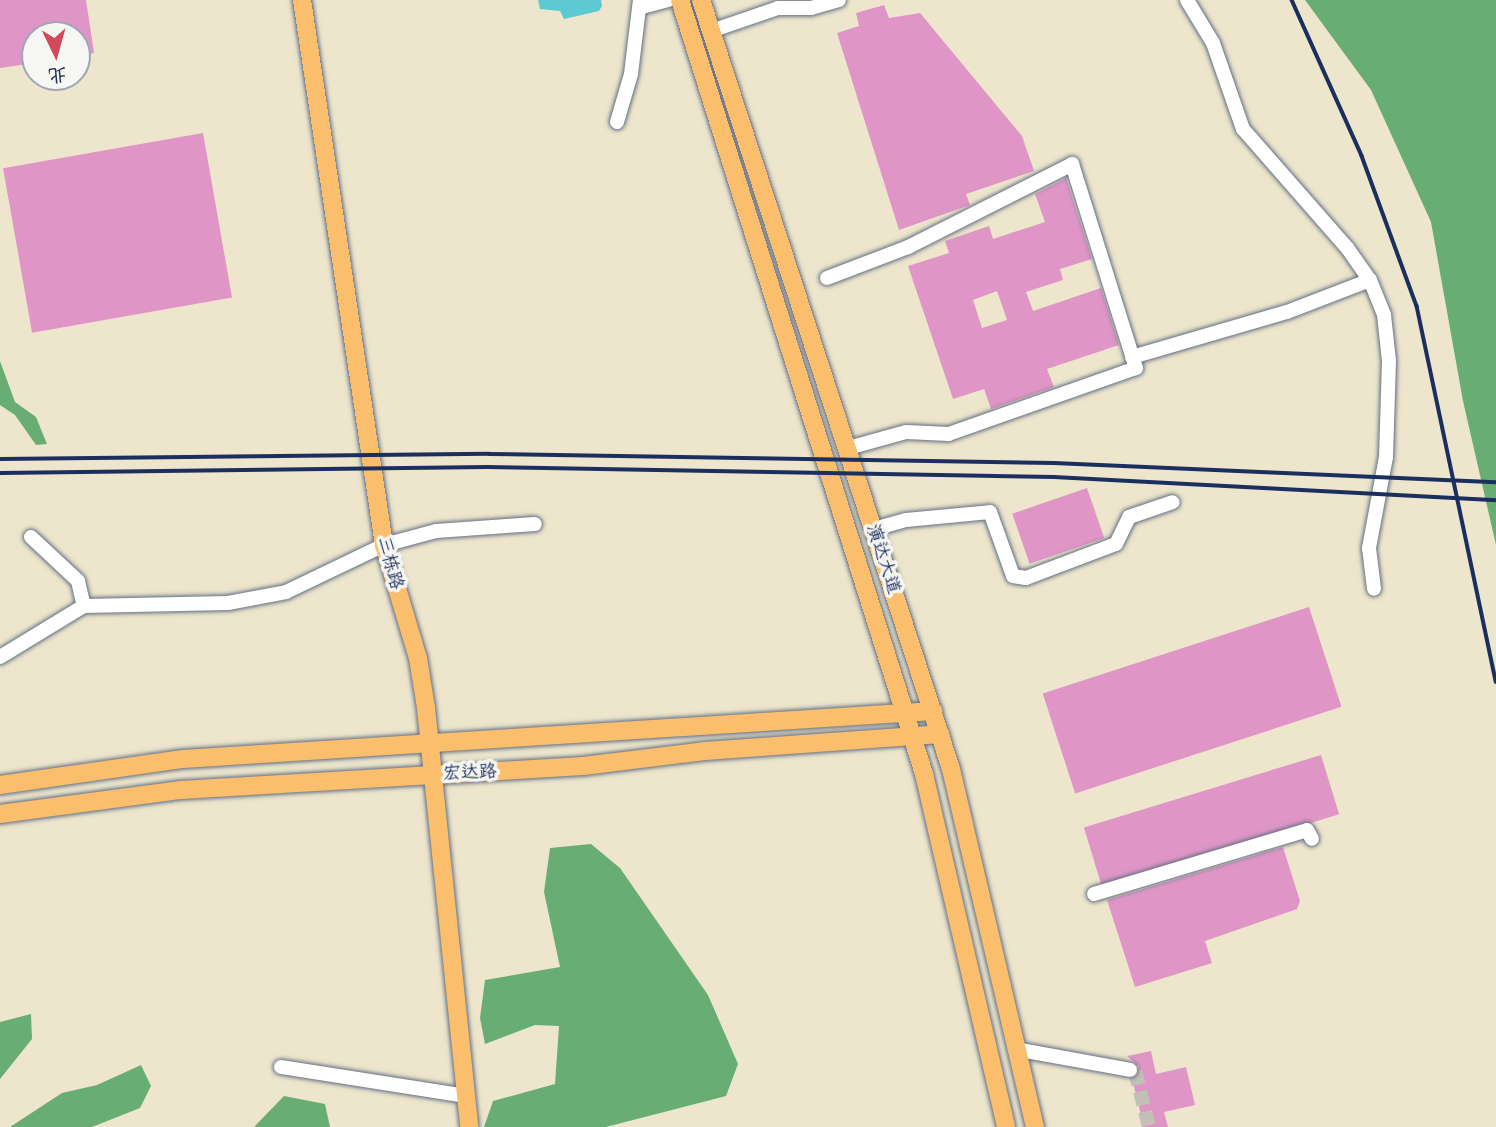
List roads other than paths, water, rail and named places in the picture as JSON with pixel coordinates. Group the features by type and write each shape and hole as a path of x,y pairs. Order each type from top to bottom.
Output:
{"main road":[{"name":"三栋路","path":"302,0 384,545 418,658 434,773 469,1127"},
{"name":"演达大道","path":"680,0 913,737 1006,1127"},
{"name":"演达大道","path":"701,0 940,734 1035,1127"},
{"name":"宏达路","path":"0,785 183,759 933,711"},
{"name":"宏达路","path":"0,814 181,790 657,760 705,751 940,734"}],"street":[{"path":"617,122 631,74 641,3 669,0"},
{"path":"711,31 778,8 811,8 839,0"},
{"path":"1187,0 1213,43 1242,129 1266,151 1370,280 1384,315 1389,361 1386,457 1369,548 1374,589"},
{"path":"827,278 908,247 1072,163 1136,368 949,434 906,432 848,448"},
{"path":"1132,357 1287,312 1370,280"},
{"path":"874,529 906,520 990,512 1013,576 1026,579 1116,544 1129,517 1172,502"},
{"path":"0,657 84,606 228,603 286,592 384,545 436,531 535,524"},
{"path":"31,537 78,581 84,606"},
{"path":"1094,894 1307,830 1312,839"},
{"path":"1016,1049 1130,1070"},
{"path":"281,1067 466,1096"}],"water":[{"path":"538,0 601,0 602,6 599,11 564,19 560,11 540,9"}],"tunnel":[{"path":"1130,1070 1135,1071 1149,1127"}],"railway":[{"path":"1292,0 1362,156 1417,306 1496,682"},
{"path":"0,459 489,454 1054,463 1496,482"},
{"path":"0,473 487,467 1054,477 1496,500"}]}
